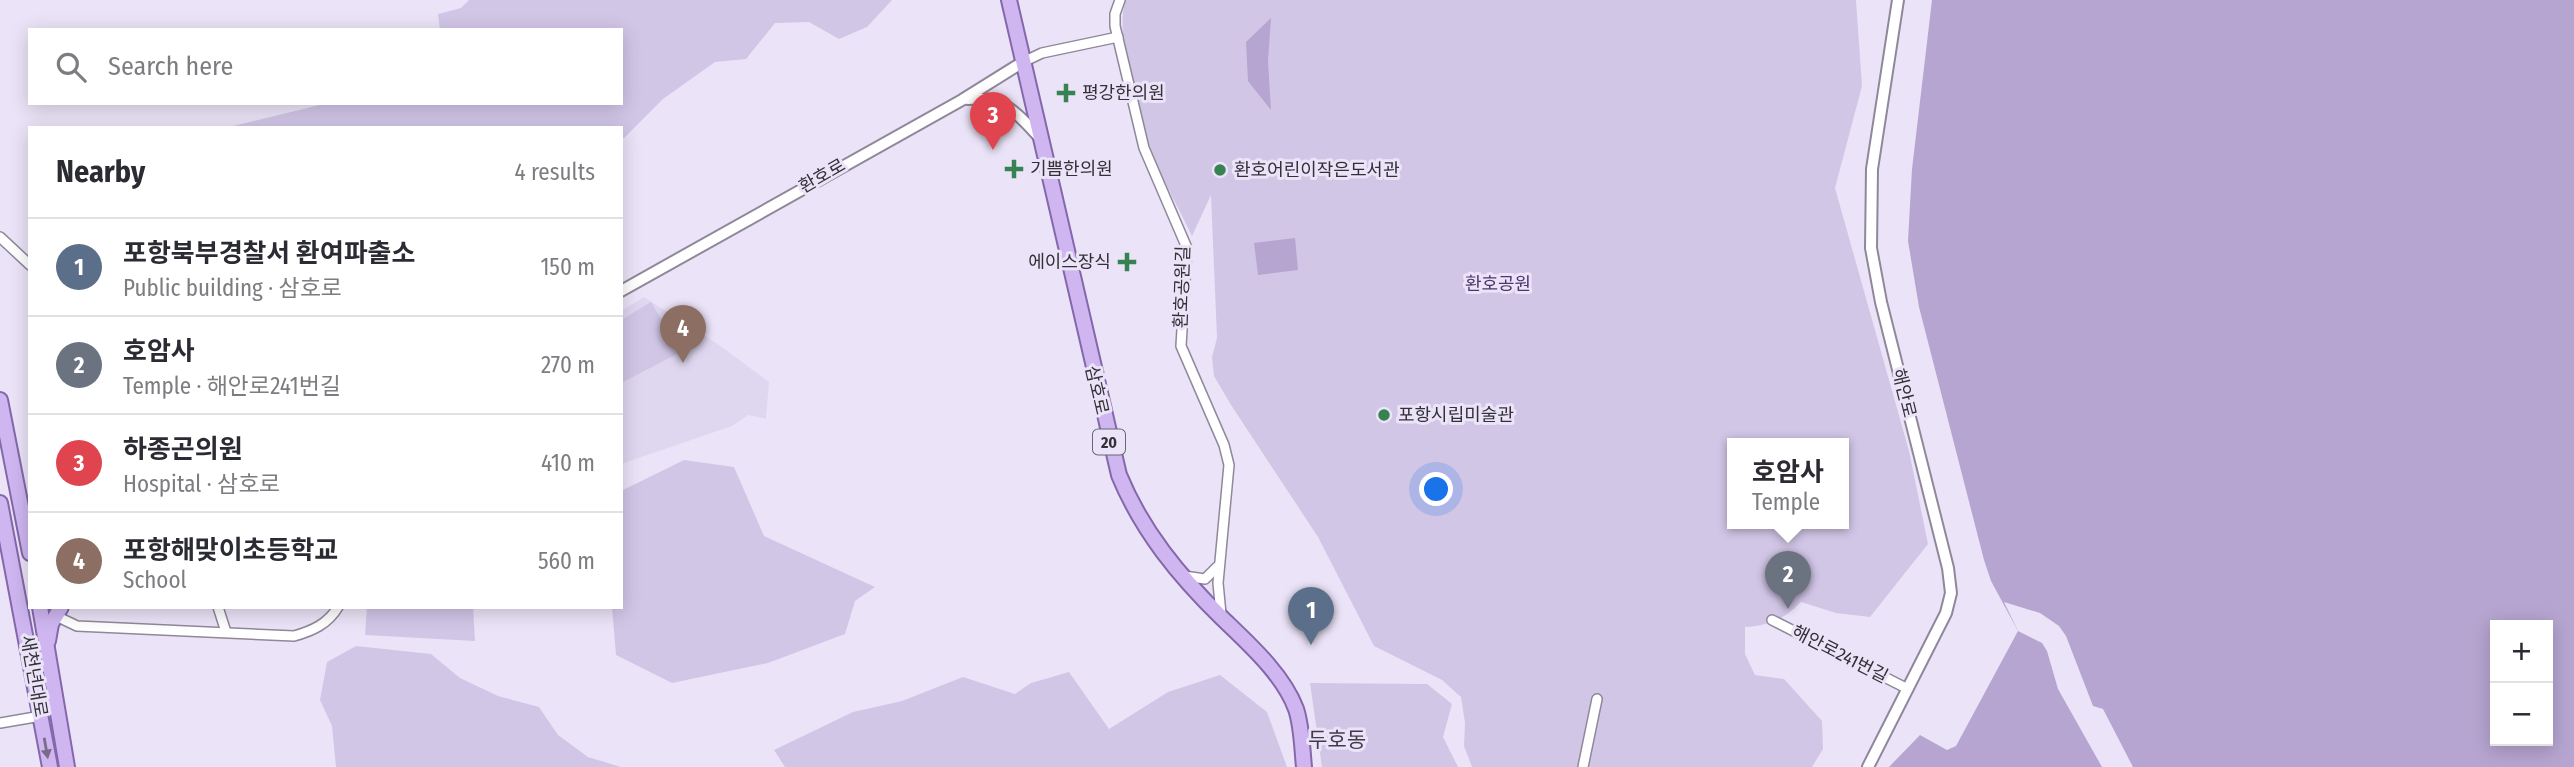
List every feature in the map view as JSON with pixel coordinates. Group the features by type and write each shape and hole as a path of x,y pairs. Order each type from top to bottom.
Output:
{"main road":[{"name":"삼호로","path":"1009,0 1113,457 1134,508 1178,573 1273,673 1290,696 1299,723 1304,767"},
{"path":"0,400 28,536"},
{"name":"새천년대로","path":"0,503 25,606 50,767"},
{"name":"새천년대로","path":"40,609 67,767"},
{"path":"47,649 51,624 59,612"}],"street":[{"name":"환호공원길","path":"1120,0 1115,14 1118,37 1144,148 1187,248 1181,346 1224,445 1229,465 1219,563 1218,596 1222,619"},
{"name":"해안로","path":"1868,767 1946,613 1951,587 1881,302 1871,248 1872,169 1898,0"},
{"path":"1023,62 1041,53 1118,37"},
{"name":"환호로","path":"623,290 824,174 962,100 1023,62"},
{"path":"962,100 986,98 1006,105 1039,137"},
{"path":"0,237 28,263"},
{"path":"1178,573 1191,579 1205,579 1215,572 1219,563"},
{"path":"219,609 226,632"},
{"path":"59,612 77,626 294,636 316,628 337,609"},
{"name":"해안로241번길","path":"1772,620 1908,689"},
{"path":"1583,767 1597,699"},
{"path":"0,723 41,716"}],"shaded area":[{"path":"1932,0 2574,0 2574,767 1889,767 1920,735 1947,750 1956,746 2018,631 1991,581 1984,560 1919,307 1908,241 1912,169"},
{"path":"1271,18 1268,61 1271,110 1248,81 1246,42"},
{"path":"1295,238 1298,270 1258,275 1254,243"},
{"path":"644,297 719,345 769,382 766,419 748,415 732,426 623,463 623,310"}],"green space":[{"path":"469,0 892,0 867,27 839,39 809,22 775,23 746,59 715,62 663,99 624,138 623,126 233,126 320,105 623,105 623,28 440,28 438,14 461,8"},
{"name":"환호공원","path":"1126,0 1856,0 1862,86 1835,188 1909,451 1928,544 1870,617 1836,613 1801,602 1776,621 1745,627 1745,654 1755,675 1784,679 1822,721 1823,749 1812,767 1472,767 1464,746 1465,723 1461,697 1442,680 1374,646 1318,537 1214,376 1212,357 1217,338 1211,195 1192,236 1161,175 1146,138 1128,68 1123,30"},
{"path":"651,302 681,352 623,382 623,319"},
{"path":"684,460 734,467 764,536 875,587 855,601 845,634 768,663 672,683 616,655 612,609 623,609 623,490"},
{"path":"367,609 473,609 475,641 365,635"},
{"path":"356,646 431,654 460,678 498,696 539,707 558,735 588,757 621,767 336,767 332,726 320,700 327,662"},
{"path":"1069,672 1109,729 1168,692 1220,675 1267,712 1287,767 785,767 774,750 853,712 902,701 963,677 1015,694 1031,683"},
{"path":"1310,683 1427,684 1452,704 1443,737 1458,767 1322,767"}],"pier":[{"path":"2004,602 2040,613 2059,626 2066,636 2093,706 2103,709 2133,767 2102,767 2058,689 2047,651 2042,643 2018,631"}],"place":[{"name":"평강한의원","path":"1066,93"},
{"name":"하종곤의원","path":"993,150"},
{"name":"기쁨한의원","path":"1014,169"},
{"name":"환호어린이작은도서관","path":"1220,170"},
{"name":"에이스장식","path":"1127,262"},
{"name":"포항해맞이초등학교","path":"683,363"},
{"name":"포항시립미술관","path":"1384,415"},
{"name":"호암사","path":"1788,609"},
{"name":"포항북부경찰서 환여파출소","path":"1311,645"}],"district":[{"name":"두호동","path":"1337,740"}]}
